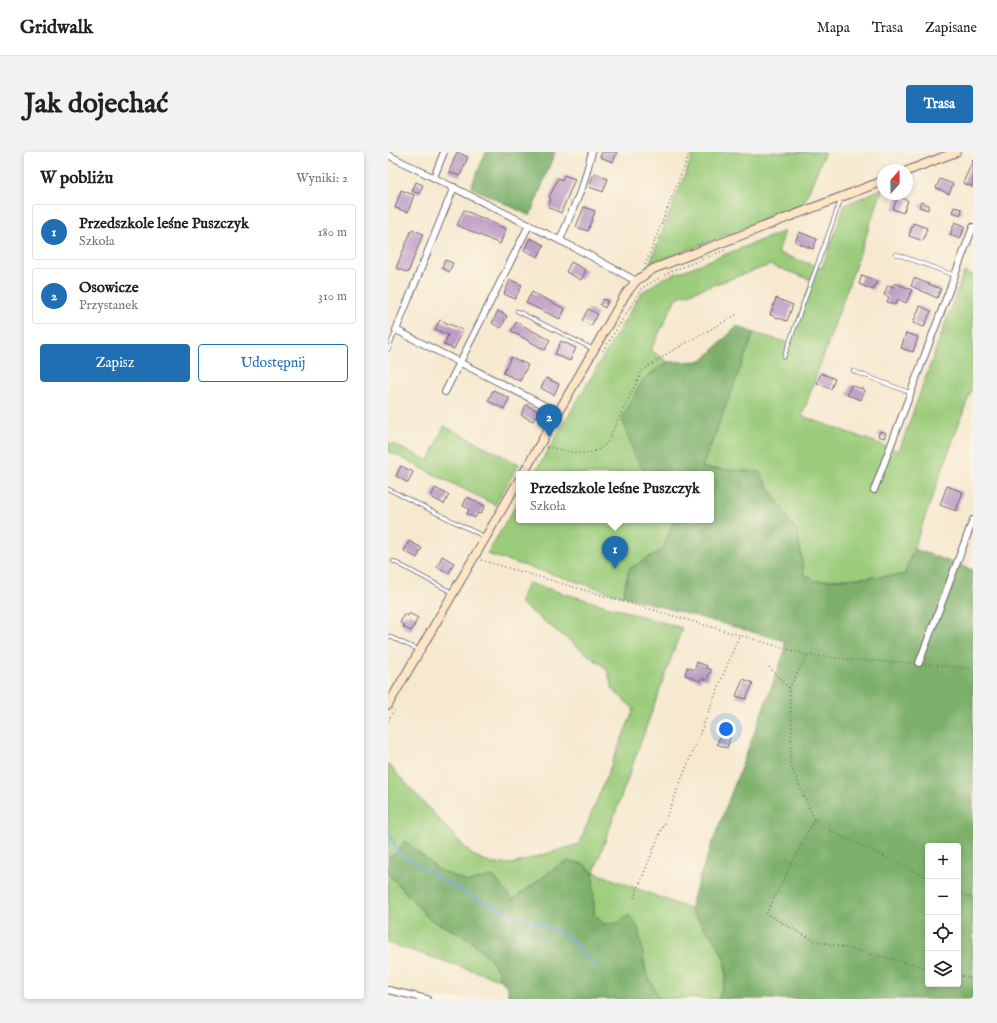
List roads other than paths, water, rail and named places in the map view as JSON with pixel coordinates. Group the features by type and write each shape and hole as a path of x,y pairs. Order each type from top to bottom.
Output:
{"street":[{"path":"434,177 444,152"},
{"path":"560,240 583,185 592,152"},
{"path":"913,169 956,152"},
{"path":"388,155 560,240 636,282"},
{"path":"525,471 544,446 559,413 597,352 625,294 636,282 653,269 877,183"},
{"path":"454,187 396,330 559,413"},
{"path":"445,392 530,225"},
{"path":"874,490 973,227"},
{"path":"388,705 516,485"},
{"path":"919,663 973,520"},
{"path":"388,990 427,999"}],"lane":[{"path":"784,357 841,197"},
{"path":"896,254 955,276"},
{"path":"517,312 597,352"},
{"path":"388,350 396,330"},
{"path":"388,337 392,340"},
{"path":"853,371 911,393"},
{"path":"388,489 486,537"},
{"path":"393,560 453,593"},
{"path":"388,636 420,650"}],"waterway":[{"path":"388,831 398,852 445,882 482,902 545,926 570,938 596,967"}],"place":[{"name":"Osowicze","path":"549,437"},
{"name":"Przedszkole leśne Puszczyk","path":"615,569"}]}
